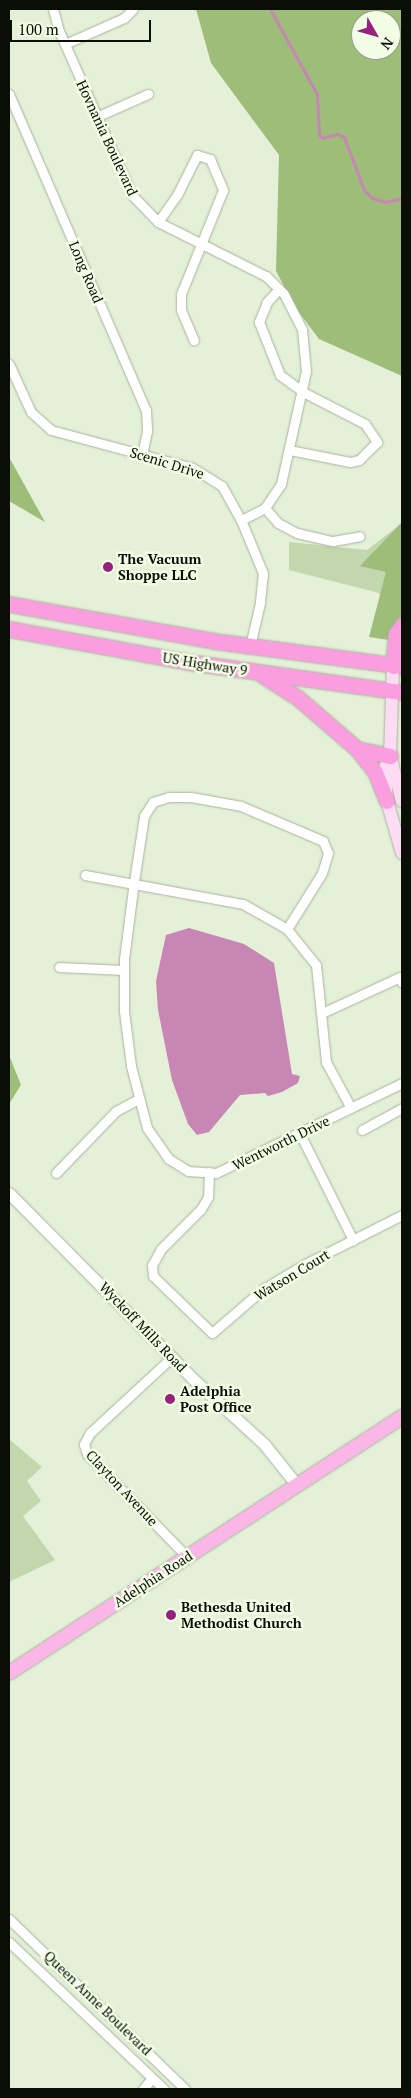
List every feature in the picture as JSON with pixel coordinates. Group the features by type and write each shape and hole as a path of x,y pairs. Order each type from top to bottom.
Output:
{"highway":[{"name":"US Highway 9","path":"9,604 250,646 398,666"},
{"path":"398,666 396,634 402,625"},
{"name":"US Highway 9","path":"9,629 170,660 398,691"},
{"path":"258,672 298,698 357,749 395,801"},
{"path":"357,749 390,756"}],"main road":[{"path":"398,666 398,691 390,756 385,768 395,801 402,853"},
{"name":"Adelphia Road","path":"9,1673 296,1484 402,1417"}],"street":[{"name":"Hovnania Boulevard","path":"53,9 64,44 132,195 158,222 256,270 279,288 292,306 302,329 307,359 303,392 279,491 265,508 241,520"},
{"path":"64,44 124,18 133,9"},
{"name":"Long Road","path":"9,94 146,410 147,431 142,454"},
{"path":"96,117 148,94"},
{"path":"158,222 177,195 197,155 204,154 215,166 223,190 181,294 181,310 194,340"},
{"path":"279,288 261,313 261,330 280,375 303,392 365,424 377,442 359,460 350,462 290,450"},
{"name":"Scenic Drive","path":"9,364 28,407 42,425 55,432 142,454 210,476 231,498 260,564 263,581 250,646"},
{"path":"265,508 278,523 297,533 333,541 360,536"},
{"name":"Wentworth Drive","path":"287,929 322,873 328,853 323,841 310,833 241,806 192,798 169,797 153,802 144,816 134,882 124,970 124,1011 131,1066 147,1128 169,1159 188,1171 209,1172 231,1168 402,1082"},
{"path":"85,874 243,904 287,929 316,965 326,1062 351,1108"},
{"path":"59,967 124,970"},
{"path":"322,1012 400,977 402,983"},
{"path":"56,1173 116,1111 139,1099"},
{"path":"362,1130 402,1108"},
{"path":"300,1134 353,1240"},
{"name":"Watson Court","path":"209,1172 208,1197 161,1250 152,1265 153,1276 212,1333 264,1289 402,1215"},
{"name":"Wyckoff Mills Road","path":"9,1193 172,1357 264,1444 296,1484"},
{"name":"Clayton Avenue","path":"172,1357 90,1433 84,1444 87,1454 187,1557"},
{"name":"Queen Anne Boulevard","path":"9,1919 185,2089"},
{"name":"Queen Anne Boulevard","path":"9,1942 164,2089"},
{"path":"143,2089 152,2078"}],"green space":[{"path":"196,9 402,9 402,376 319,339 295,307 276,271 279,155 211,63"},
{"path":"9,457 45,522 9,501"},
{"path":"402,522 402,619 389,640 369,637 386,572 360,566"},
{"path":"402,523 392,619 379,593 289,570 289,542 367,550"},
{"path":"9,1055 21,1085 9,1104"},
{"path":"9,1439 42,1467 27,1481 41,1501 23,1516 55,1560 9,1582"}],"shaded area":[{"path":"189,928 244,944 274,963 292,1074 300,1076 298,1083 282,1092 268,1096 265,1093 240,1095 209,1132 197,1135 188,1124 172,1080 158,1010 156,981 166,935"}],"waterway":[{"path":"270,9 317,94 319,135 323,138 337,134 344,137 364,190 372,198 385,202 402,198"}],"place":[{"name":"The Vacuum Shoppe LLC","path":"108,567"},
{"name":"Adelphia Post Office","path":"170,1399"},
{"name":"Bethesda United Methodist Church","path":"171,1615"}]}
